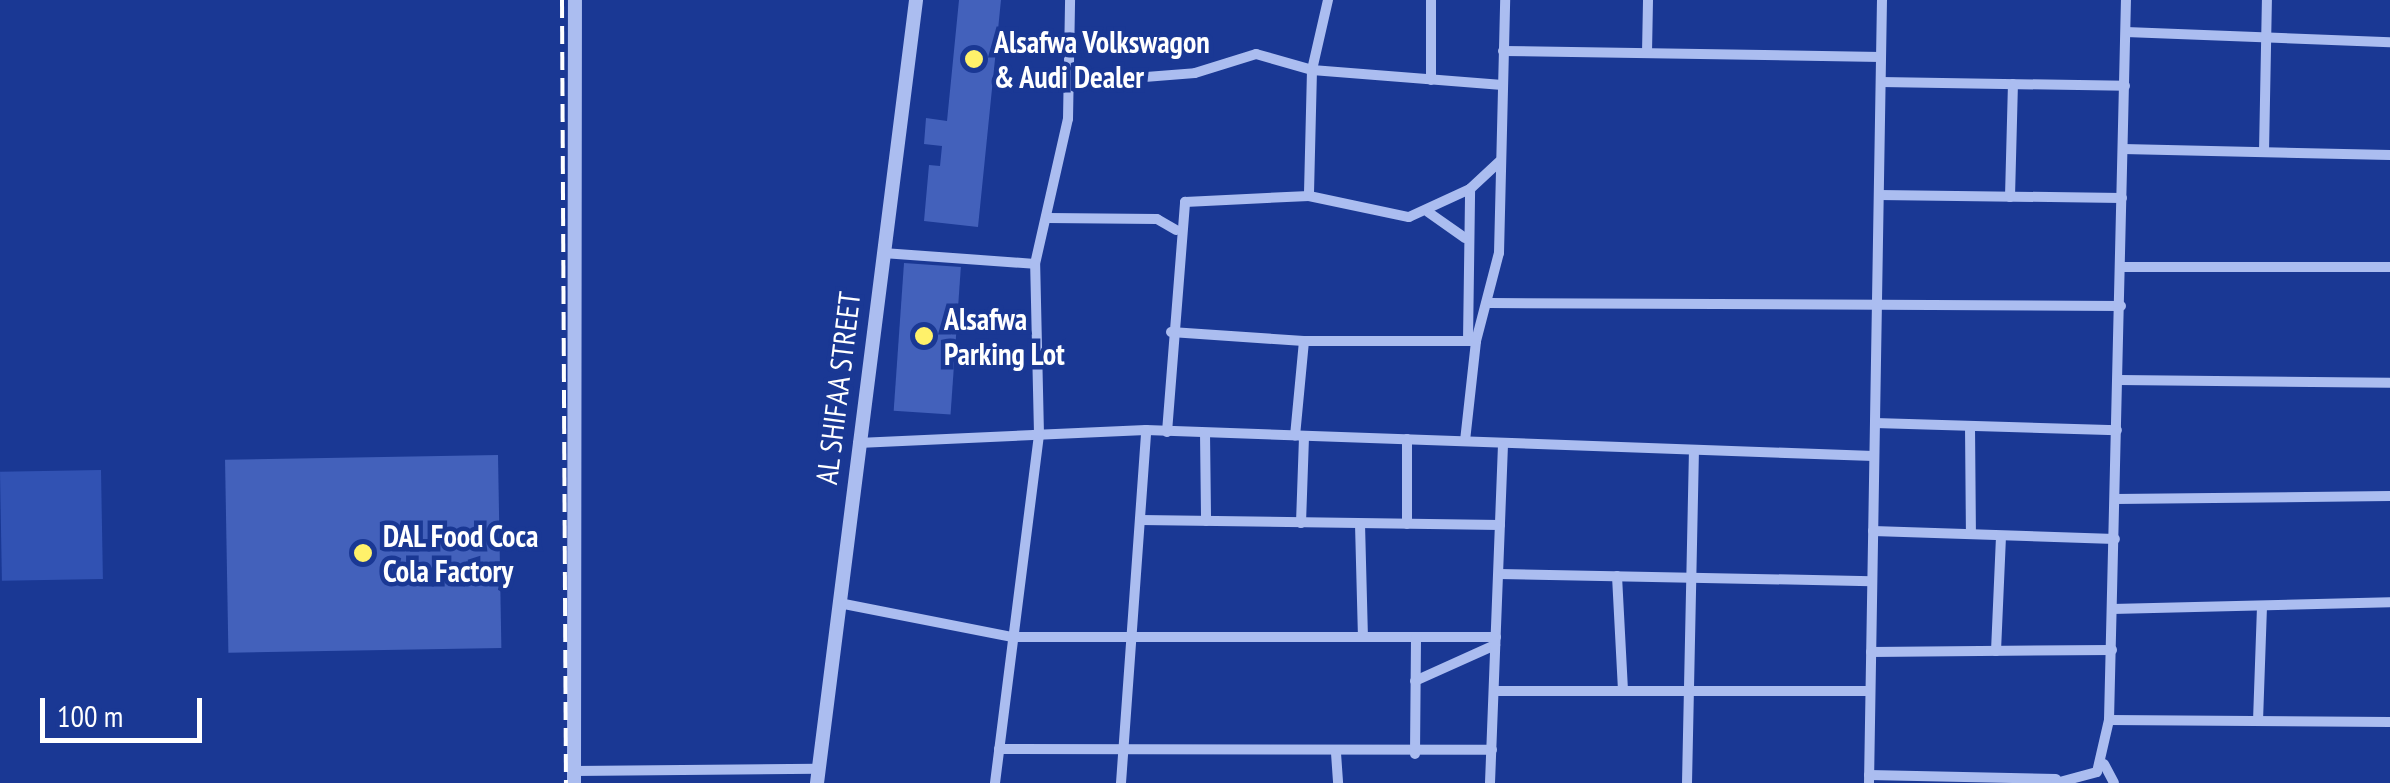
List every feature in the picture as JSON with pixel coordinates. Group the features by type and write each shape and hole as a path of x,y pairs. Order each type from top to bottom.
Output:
{"street":[{"path":"575,0 574,777 817,776"},
{"name":"AL SHIFAA STREET","path":"817,776 916,0"},
{"path":"994,783 1039,434 1034,264 1048,218 1069,83 1070,0"},
{"path":"1308,196 1312,70 1328,0"},
{"path":"1430,80 1431,0"},
{"path":"1472,341 1490,302 1504,0"},
{"path":"1647,53 1648,0"},
{"path":"1882,0 1869,779 2056,781 2085,779 2104,764"},
{"path":"2114,783 2104,764 2112,650 2126,0"},
{"path":"2264,152 2266,0"},
{"path":"2126,32 2390,42"},
{"path":"1504,51 1881,57"},
{"path":"1069,83 1195,73 1256,54 1312,70 1502,86"},
{"path":"1880,82 2124,86"},
{"path":"2010,197 2013,84"},
{"path":"2123,149 2390,155"},
{"path":"1168,432 1176,230 1191,197 1308,196 1391,217 1428,212 1470,189 1499,162"},
{"path":"1465,440 1472,341 1466,238 1470,189"},
{"path":"1878,196 2122,198"},
{"path":"1428,212 1466,238"},
{"path":"1048,218 1156,219 1176,230"},
{"path":"883,253 1034,264"},
{"path":"2121,268 2390,268"},
{"path":"1490,302 1877,311 2121,306"},
{"path":"1172,332 1304,341 1472,341"},
{"path":"1300,523 1304,341"},
{"path":"2118,380 2390,383"},
{"path":"1875,422 2117,430"},
{"path":"1970,426 1971,534"},
{"path":"858,443 1146,430 1465,440 1503,446 1874,456"},
{"path":"1120,783 1146,430"},
{"path":"1204,433 1206,521"},
{"path":"1407,439 1407,524"},
{"path":"1490,783 1503,446"},
{"path":"1686,783 1694,451"},
{"path":"2115,499 2390,496"},
{"path":"1141,520 1500,525"},
{"path":"1360,524 1363,637"},
{"path":"1873,531 2115,539"},
{"path":"1996,651 2001,536"},
{"path":"1499,574 1872,581"},
{"path":"1616,576 1623,691"},
{"path":"2112,609 2390,602"},
{"path":"839,603 1013,637 1416,637 1496,641"},
{"path":"2258,721 2262,606"},
{"path":"1415,754 1416,637"},
{"path":"1416,681 1496,641"},
{"path":"1871,652 2112,650"},
{"path":"1494,691 1870,691"},
{"path":"2109,720 2390,722"},
{"path":"999,749 1415,754 1492,750"},
{"path":"1336,752 1338,783"}],"shaded area":[{"path":"101,470 103,579 2,581 0,472"}],"building":[{"name":"Alsafwa Volkswagon & Audi Dealer","path":"959,0 1001,0 978,227 924,221 929,165 940,166 942,146 924,144 926,118 947,121"},
{"name":"Alsafwa Parking Lot","path":"904,263 961,267 951,415 894,411"},
{"name":"DAL Food Coca Cola Factory","path":"498,455 501,648 228,653 225,460"}],"railway":[{"path":"562,0 566,783"}],"place":[{"name":"Alsafwa Volkswagon & Audi Dealer","path":"974,59"},
{"name":"Alsafwa Parking Lot","path":"924,336"},
{"name":"DAL Food Coca Cola Factory","path":"363,553"}]}
